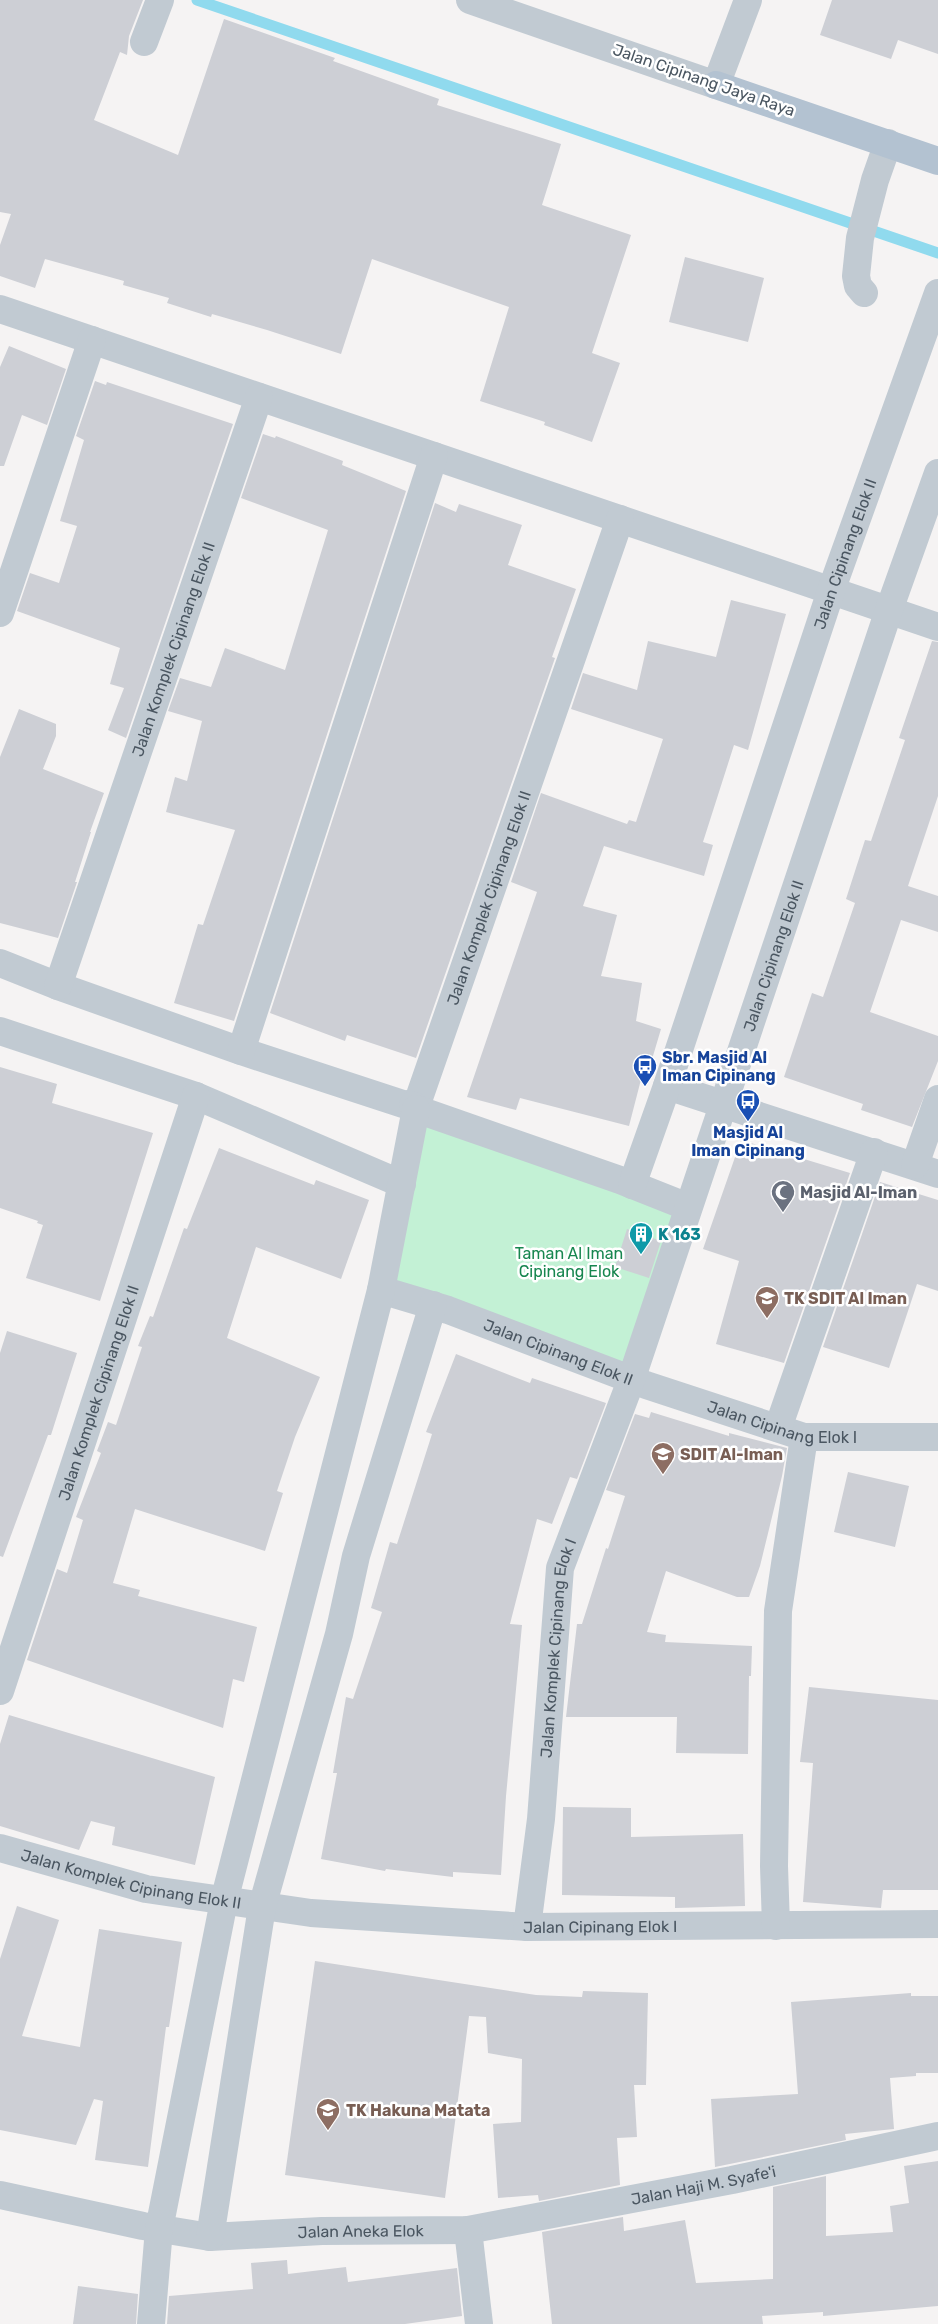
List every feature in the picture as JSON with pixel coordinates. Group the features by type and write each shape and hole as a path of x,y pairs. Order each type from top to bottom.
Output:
{"main road":[{"name":"Jalan Cipinang Jaya Raya","path":"716,85 938,161"}],"street":[{"name":"Jalan Cipinang Jaya Raya","path":"470,0 716,85"},
{"path":"716,85 748,0"},
{"path":"144,42 158,4"},
{"path":"864,293 858,286 856,276 860,238 875,180 888,143"},
{"name":"Jalan Cipinang Elok II","path":"632,1184 667,1086 831,591 938,293"},
{"path":"0,309 938,627"},
{"path":"0,614 92,340"},
{"name":"Jalan Komplek Cipinang Elok II","path":"58,986 259,396"},
{"path":"241,1051 434,456"},
{"name":"Jalan Cipinang Elok II","path":"380,1290 433,1305 631,1380 889,610 938,474"},
{"name":"Jalan Komplek Cipinang Elok II","path":"152,2324 158,2229 224,1901 380,1290 402,1184 414,1107 418,1101 620,520"},
{"path":"0,963 58,986 241,1051 414,1107 632,1184 688,1208"},
{"path":"0,1031 196,1096 402,1184"},
{"path":"667,1086 926,1169 938,1099"},
{"name":"Jalan Komplek Cipinang Elok II","path":"0,1691 196,1096"},
{"path":"778,1428 874,1152"},
{"path":"210,2237 262,1907 339,1634 356,1556 433,1305"},
{"name":"Jalan Cipinang Elok I","path":"631,1380 804,1437 938,1437"},
{"name":"Jalan Komplek Cipinang Elok I","path":"528,1927 541,1819 560,1568 631,1380"},
{"path":"776,1926 774,1866 778,1611 804,1437"},
{"name":"Jalan Komplek Cipinang Elok II","path":"0,1848 146,1889 262,1907"},
{"name":"Jalan Cipinang Elok I","path":"262,1907 311,1913 528,1927 938,1924"},
{"name":"Jalan Haji M. Syafe'i","path":"468,2230 732,2180 938,2136"},
{"path":"0,2195 158,2229"},
{"name":"Jalan Aneka Elok","path":"158,2229 210,2237 322,2231 468,2230"},
{"path":"468,2230 480,2324"}],"green space":[{"name":"Taman Al Iman Cipinang Elok","path":"423,1117 679,1209 626,1378 381,1285"}],"building":[{"path":"0,0 143,0 129,36 127,55 120,52 94,120 178,155 224,19 335,58 333,61 439,99 437,105 561,144 542,205 631,235 592,353 620,363 592,442 544,425 545,422 480,401 509,307 372,259 341,354 267,330 212,314 211,317 167,303 169,298 123,285 124,281 45,259 35,288 0,276 0,245 11,214 0,212"},
{"path":"832,0 938,0 938,54 898,40 891,59 820,35"},
{"path":"685,257 764,278 748,342 669,322"},
{"path":"9,346 66,369 47,425 22,415 4,466 0,466 0,367"},
{"path":"95,381 106,385 107,382 233,424 126,738 108,730 124,688 110,684 120,648 17,611 30,573 59,583 77,526 60,521 84,440 76,436"},
{"path":"263,434 275,438 276,436 343,461 342,465 406,491 234,1021 174,1003 198,924 203,925 235,830 166,812 175,777 187,781 202,721 168,711 180,678 211,687 225,648 285,670 328,530 241,498"},
{"path":"435,503 456,512 459,504 522,525 508,565 576,589 552,657 555,658 416,1058 347,1035 345,1041 270,1013"},
{"path":"731,600 786,614 748,750 734,745 703,842 713,845 704,876 604,846 583,906 617,915 601,976 642,983 636,1021 661,1029 650,1066 645,1064 629,1126 520,1098 516,1110 467,1097 537,892 511,882 541,793 627,824 629,820 636,822 663,739 571,709 583,673 637,690 648,641 716,657"},
{"path":"932,641 938,642 938,796 908,886 938,896 938,932 901,920 870,1012 938,1036 938,1061 912,1127 861,1110 863,1104 784,1077 812,993 823,997 855,903 846,899 865,840 871,841 905,740 899,738"},
{"path":"19,709 56,724 56,736 43,769 104,793 90,832 75,882 77,882 58,938 0,923 0,757"},
{"path":"0,1067 57,1084 52,1103 153,1133 100,1301 26,1278 43,1225 37,1223 38,1221 0,1208"},
{"name":"Masjid Al-Iman","path":"741,1140 850,1173 784,1363 716,1344 739,1261 703,1249"},
{"path":"219,1148 314,1185 316,1180 369,1200 341,1279 256,1247 227,1338 320,1377 295,1437 277,1491 283,1493 265,1551 135,1509 113,1583 140,1590 138,1596 257,1627 244,1682 233,1679 223,1728 27,1660 57,1569 67,1573 83,1520 76,1517 101,1453 97,1451 108,1422 116,1425 142,1347 138,1346 150,1316 153,1317 184,1228 187,1229"},
{"path":"880,1182 938,1200 938,1291 917,1284 889,1368 823,1347"},
{"name":"K 163","path":"627,1229 661,1241 649,1278 615,1267"},
{"path":"7,1331 77,1353 51,1435 48,1435 3,1557 0,1556 0,1353"},
{"path":"456,1354 530,1383 532,1378 606,1403 577,1479 570,1477 552,1524 537,1519 510,1624 522,1625 506,1796 501,1875 453,1872 453,1877 386,1869 385,1871 321,1859 337,1773 333,1773 346,1697 353,1699 382,1612 371,1608 390,1542 397,1544 432,1434 426,1432"},
{"path":"651,1412 729,1436 729,1433 787,1448 760,1566 749,1597 737,1597 666,1571 647,1632 666,1635 665,1642 752,1646 751,1676 749,1676 748,1754 676,1753 677,1717 566,1717 577,1624 582,1624 625,1496 606,1490 635,1414 649,1418"},
{"path":"848,1472 909,1486 895,1547 834,1532"},
{"path":"809,1687 938,1700 938,1890 883,1890 881,1908 803,1902 813,1763 800,1762"},
{"path":"9,1715 215,1777 195,1865 112,1845 115,1827 91,1821 79,1850 0,1826 0,1744"},
{"path":"563,1807 631,1808 631,1837 743,1834 745,1906 675,1908 675,1897 562,1895"},
{"path":"17,1906 59,1920 22,2036 80,2047 99,1929 182,1942 169,2027 166,2027 148,2167 95,2160 103,2101 94,2099 76,2145 0,2130 0,1959"},
{"path":"315,1961 536,1995 582,1997 583,1991 648,1993 646,2085 634,2085 637,2137 617,2138 620,2185 539,2201 538,2195 498,2198 493,2124 521,2122 522,2059 488,2053 486,2017 469,2016 445,2198 285,2175"},
{"path":"911,1993 911,1996 938,1996 938,2073 916,2073 916,2076 890,2078 894,2129 845,2134 846,2140 715,2167 711,2099 798,2094 791,2002"},
{"path":"938,2161 938,2306 823,2316 823,2312 762,2316 763,2324 552,2324 542,2232 623,2217 624,2231 685,2220 696,2283 773,2279 773,2187 826,2176 826,2236 893,2232 890,2206 909,2203 904,2166"},
{"path":"287,2260 288,2274 346,2267 348,2282 457,2268 462,2316 405,2324 167,2324 169,2296 253,2289 251,2263"},
{"path":"78,2286 138,2294 136,2324 73,2324"}],"waterway":[{"path":"197,0 938,253"}],"place":[{"name":"Sbr. Masjid Al Iman Cipinang","path":"645,1087"},
{"name":"Masjid Al Iman Cipinang","path":"748,1122"},
{"name":"Masjid Al-Iman","path":"783,1213"},
{"name":"K 163","path":"641,1255"},
{"name":"TK SDIT Al Iman","path":"767,1319"},
{"name":"SDIT Al-Iman","path":"663,1475"},
{"name":"TK Hakuna Matata","path":"328,2131"}]}
